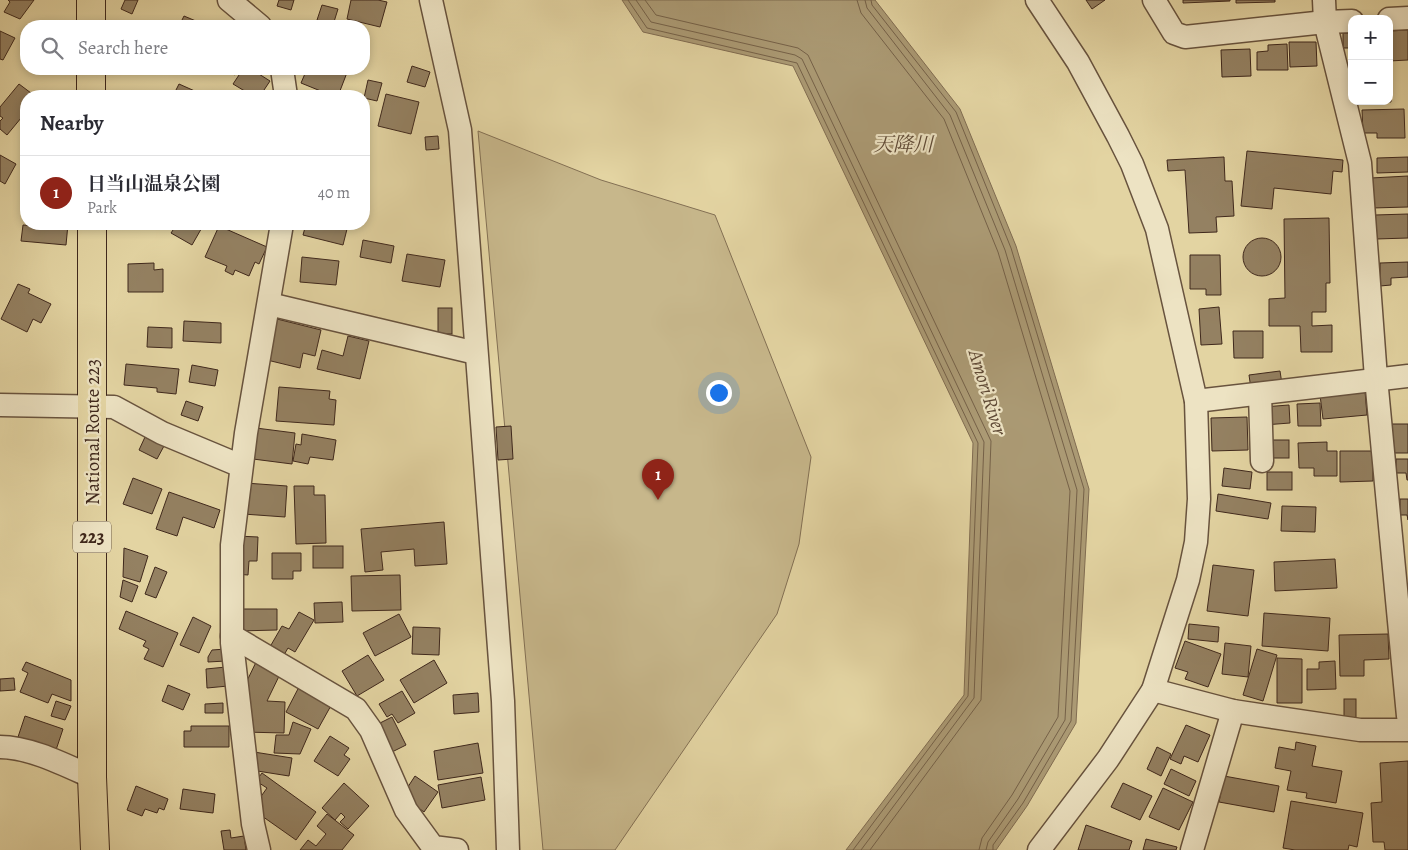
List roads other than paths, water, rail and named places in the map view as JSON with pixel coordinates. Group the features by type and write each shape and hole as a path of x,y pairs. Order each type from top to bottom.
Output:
{"highway":[{"path":"91,0 91,20"},
{"path":"91,75 91,90"},
{"name":"National Route 223","path":"92,230 92,778 95,850"}],"street":[{"path":"229,0 253,20"},
{"path":"431,0 460,130 503,701 508,850"},
{"path":"1037,0 1078,62 1132,164 1157,229 1196,401 1199,499 1196,542 1188,580 1154,690 1108,759 1039,850"},
{"path":"1154,0 1174,33 1185,37 1348,21"},
{"path":"1324,0 1325,22 1360,163 1376,378 1408,716"},
{"path":"1393,19 1408,18"},
{"path":"283,75 285,90"},
{"path":"258,850 252,814 232,636 232,545 241,466 281,230"},
{"path":"268,304 476,353"},
{"path":"1196,401 1376,378 1408,376"},
{"path":"1260,394 1262,461"},
{"path":"0,405 114,407 162,434 241,466"},
{"path":"232,636 356,709 371,730 406,810 427,840 433,847 457,850"},
{"path":"1154,690 1233,710 1360,730 1408,730"},
{"path":"1192,850 1233,710"},
{"path":"0,747 14,747 59,763 92,778"}],"water":[{"name":"天降川","path":"622,0 875,0 960,109 1016,246 1089,489 1076,723 1027,806 996,850 846,850 964,695 973,443 793,66 643,32"}],"place":[{"name":"日当山温泉公園","path":"658,500"}],"water label":[{"name":"Amori River","path":"988,392"}]}
